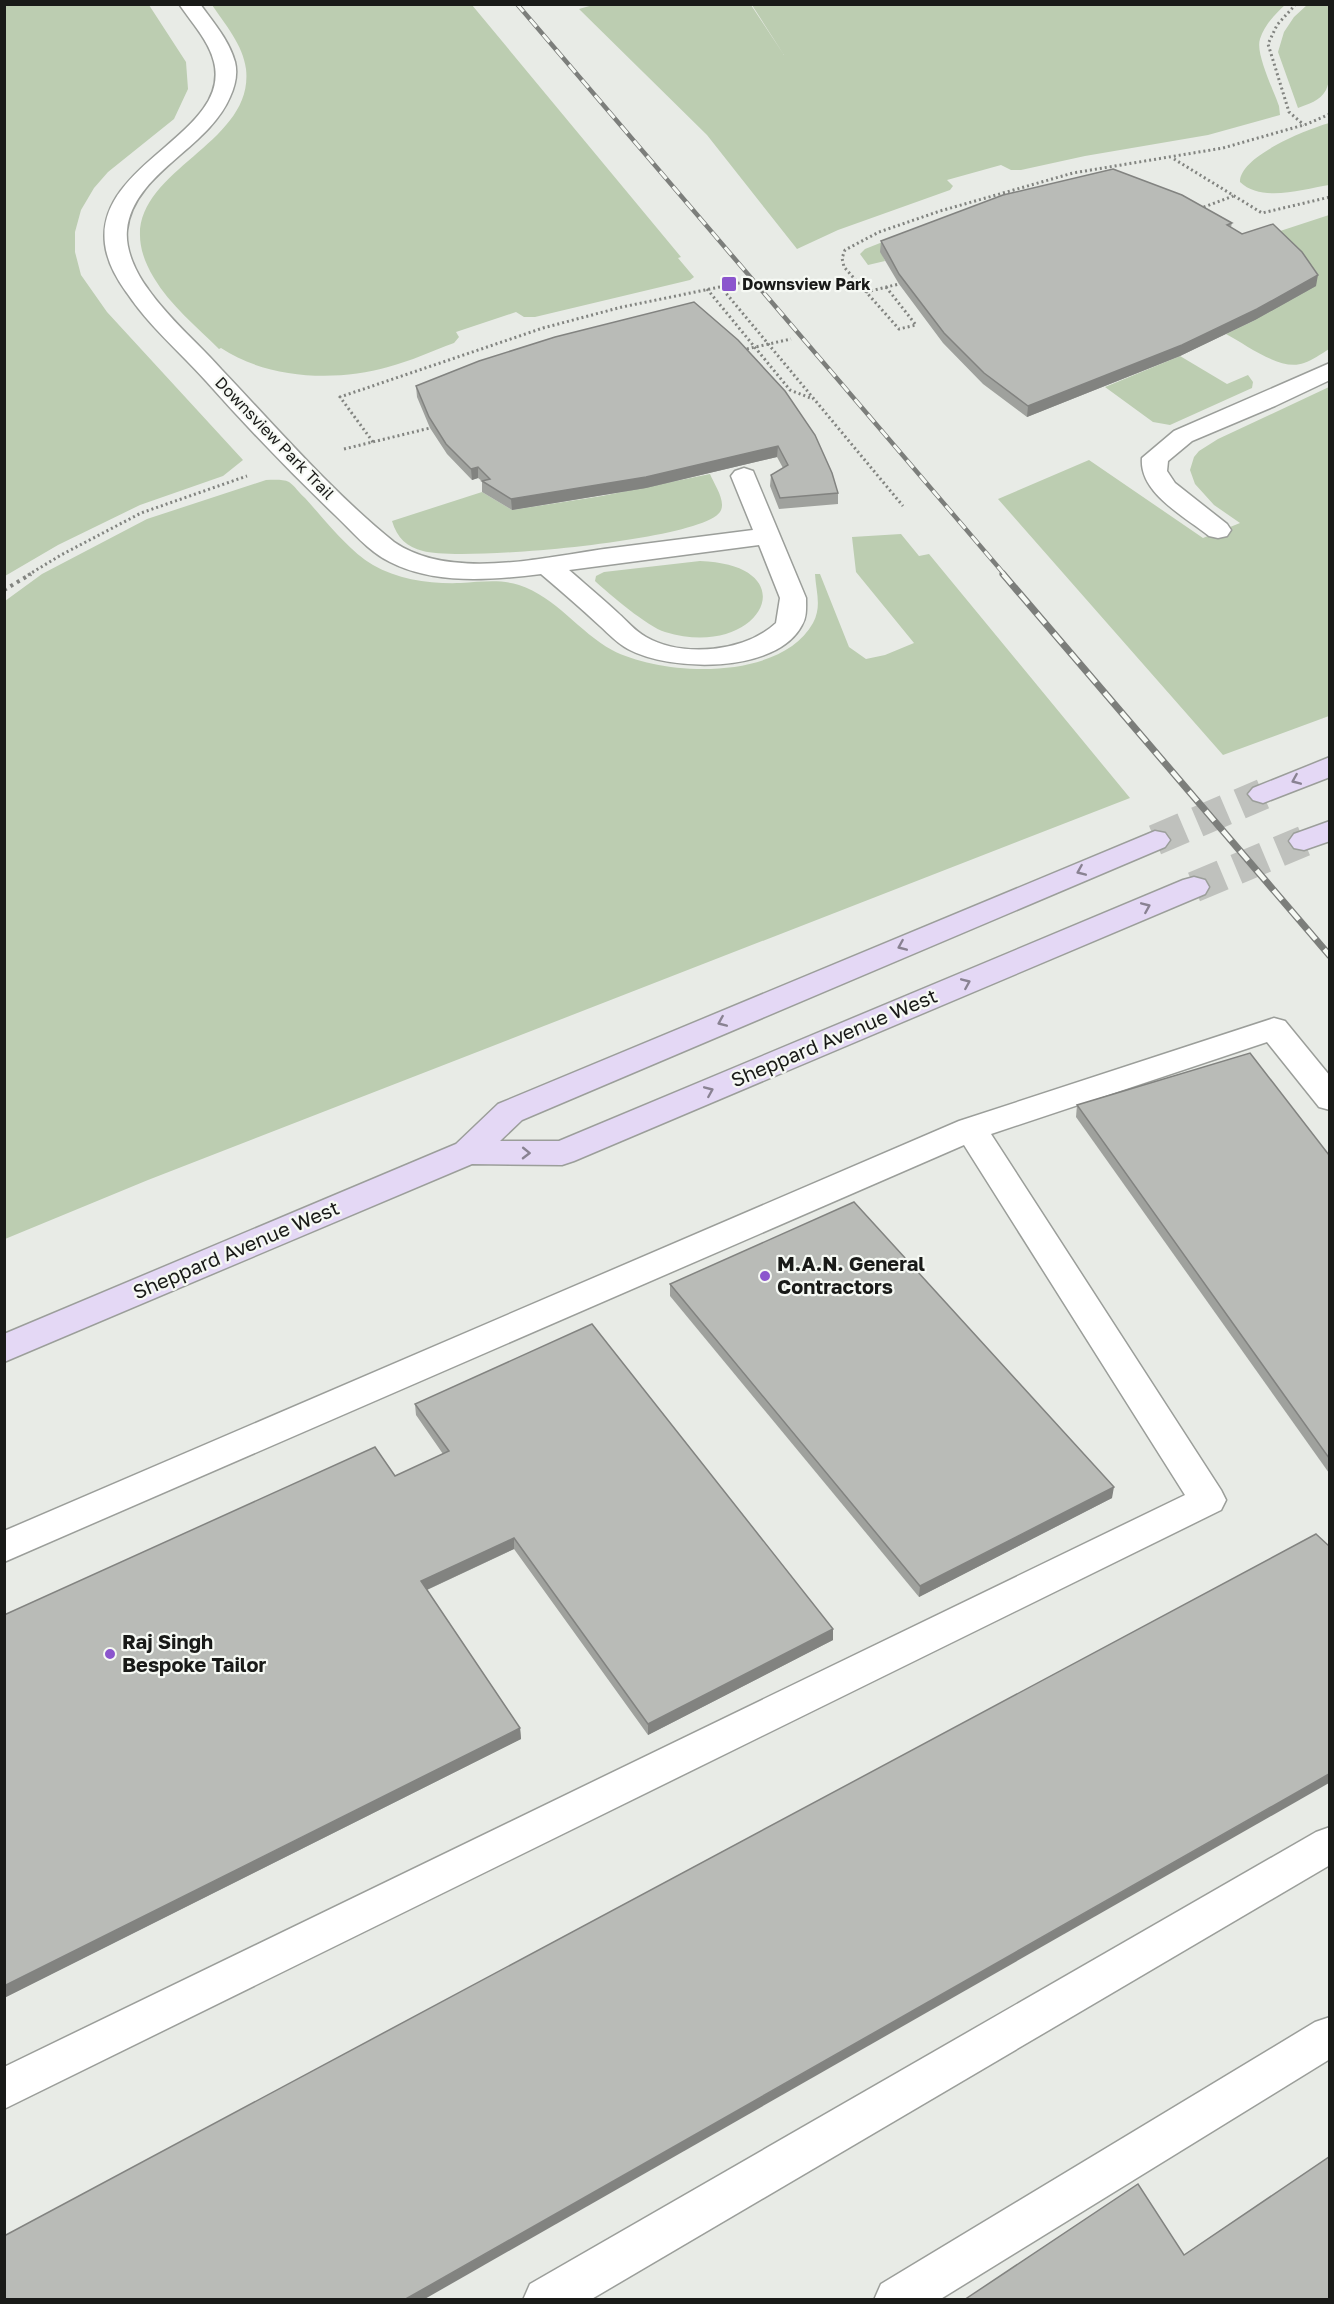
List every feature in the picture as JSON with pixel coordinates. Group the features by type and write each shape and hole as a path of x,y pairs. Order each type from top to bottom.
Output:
{"main road":[{"path":"1263,794 1329,766"},
{"name":"Sheppard Avenue West","path":"4,1349 468,1152 510,1112 1155,840"},
{"name":"Sheppard Avenue West","path":"468,1152 562,1153 1194,887"}],"lane":[{"name":"Downsview Park Trail","path":"189,4 225,62 223,91 211,115 201,128 142,178 120,211 115,229 116,248 121,267 145,301 294,462 386,549 422,567 480,570 768,536"},
{"path":"1218,530 1165,488 1154,471 1155,458 1183,436 1266,401 1329,370"},
{"path":"546,564 641,645 695,657 725,655 749,650 771,640 787,628 792,614 793,598 744,476"},
{"path":"4,1547 971,1129 1274,1029 1329,1100"},
{"path":"4,2089 1208,1500 971,1129"},
{"path":"546,2300 1329,1844"},
{"path":"897,2300 1329,2036"}],"path":[{"path":"1296,4 1277,25 1268,44 1289,112 1304,125"},
{"path":"886,287 916,325 899,329 844,267 842,258 845,250 879,232 1003,192 1073,173 1223,148 1304,125 1329,114"},
{"path":"1173,158 1262,213 1329,197"},
{"path":"1193,212 1233,196"},
{"path":"373,442 340,397 543,328 744,282"},
{"path":"867,292 899,284"},
{"path":"720,286 903,506"},
{"path":"707,289 790,390 814,400"},
{"path":"738,350 791,339"},
{"path":"4,590 61,555 141,513 181,497 294,462 430,428"}],"green space":[{"path":"5,4 149,5 186,62 188,89 174,119 108,172 94,188 81,210 75,232 75,252 81,275 107,312 243,460 223,476 140,505 58,545 5,576"},
{"path":"212,5 472,5 681,257 678,258 694,277 690,280 535,317 524,317 516,312 456,332 459,337 454,343 405,362 368,372 324,376 280,372 219,349 160,288 141,243 144,215 158,190 227,124 242,99 246,69 244,60 233,35"},
{"path":"593,5 751,5 784,55 752,5 1285,5 1267,25 1259,45 1262,62 1279,106 1280,115 1208,135 1085,156 1021,170 1011,170 1001,165 947,180 953,186 950,190 838,230 797,249 707,135 579,9"},
{"path":"1307,5 1329,5 1330,73 1323,94 1314,102 1298,108 1278,52 1284,32 1294,17"},
{"path":"1329,123 1329,185 1271,193 1260,192 1240,182 1243,172 1262,153 1291,137"},
{"path":"1329,215 1329,349 1304,363 1285,364 1264,356 1226,334 1255,320 1271,234"},
{"path":"928,224 881,251 885,261 868,265 860,254 865,249"},
{"path":"1180,356 1227,384 1248,375 1253,382 1252,388 1170,425 1153,422 1105,387"},
{"path":"1329,387 1329,716 1223,755 998,499 1089,460 1203,538 1240,523 1214,505 1195,484 1190,470 1194,457 1199,451 1218,439"},
{"path":"710,474 721,498 720,512 703,522 670,532 627,540 528,551 446,554 423,551 407,544 400,537 392,521 482,492 512,510 602,496"},
{"path":"266,480 284,480 291,483 346,543 364,559 383,570 404,578 427,582 498,581 519,585 532,590 556,606 600,643 612,650 634,659 690,669 749,664 775,655 797,642 816,617 818,605 815,574 820,574 849,647 866,659 885,655 914,643 856,572 852,537 901,534 919,556 929,554 1130,798 148,1180 5,1239 5,601 42,574 147,519"},
{"path":"700,561 734,566 754,578 763,593 760,609 747,623 726,634 699,637 665,632 639,617 595,581 596,576 604,572"}],"building":[{"name":"Downsview Park","path":"1113,169 1182,195 1232,223 1227,225 1242,234 1273,224 1302,252 1318,275 1257,309 1182,345 1028,406 984,373 944,333 899,274 881,241 1003,195"},
{"name":"Downsview Park","path":"694,302 738,340 785,391 815,435 838,493 780,498 771,475 788,465 778,446 646,477 511,499 482,481 490,479 478,467 471,469 446,444 429,417 416,386 479,361 555,337"},
{"path":"1250,1053 1329,1155 1329,1458 1077,1105"},
{"path":"854,1202 1114,1487 920,1586 670,1284"},
{"path":"592,1324 833,1629 648,1724 514,1538 421,1581 520,1728 4,1986 4,1615 375,1447 395,1476 449,1451 415,1404"},
{"path":"1316,1534 1329,1546 1329,1774 404,2300 4,2300 4,2236"},
{"path":"1329,2157 1329,2300 964,2300 1138,2184 1184,2255"}],"tunnel":[{"path":"1155,840 1263,794"},
{"path":"1194,887 1304,841"}],"railway":[{"path":"517,4 1005,575"},
{"path":"1003,574 1330,956"}],"place":[{"name":"Downsview Park","path":"729,284"},
{"name":"M.A.N. General Contractors","path":"765,1276"},
{"name":"Raj Singh Bespoke Tailor","path":"110,1654"}]}
